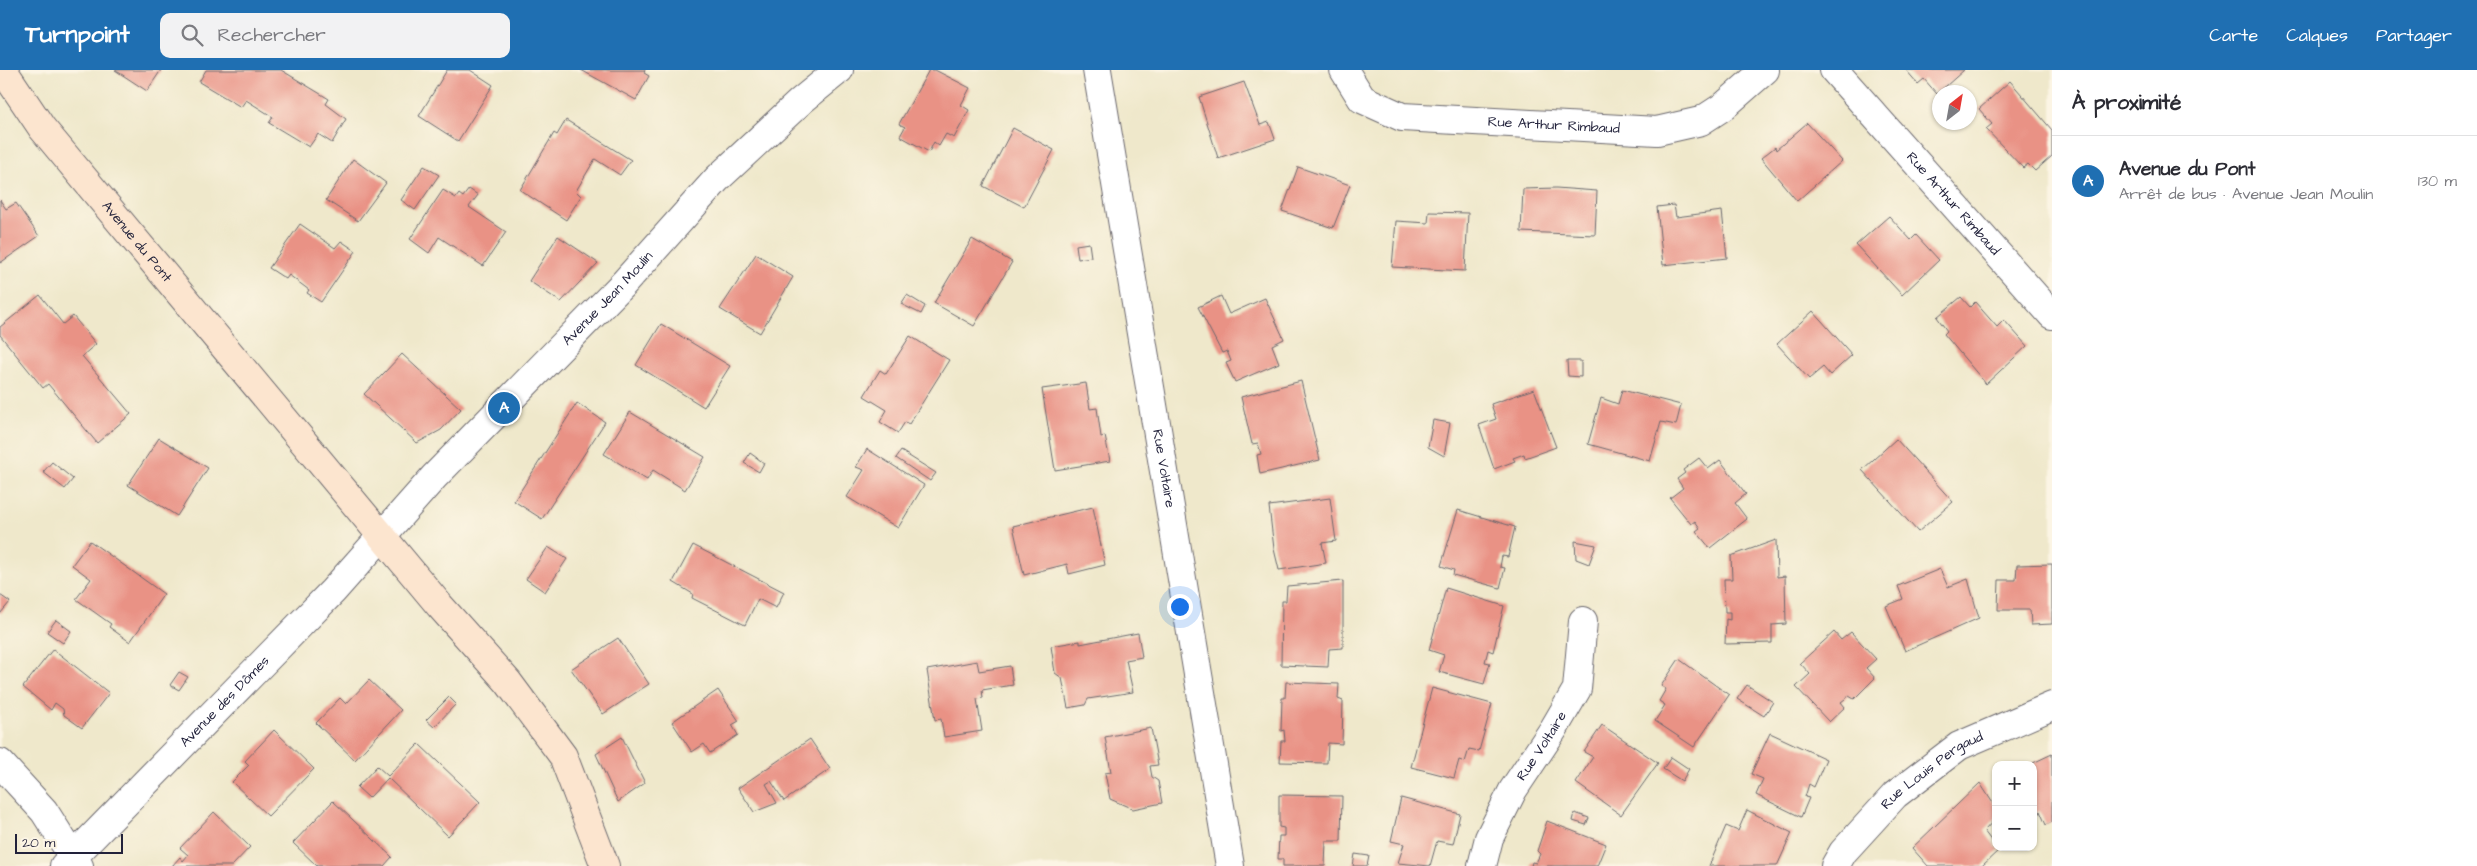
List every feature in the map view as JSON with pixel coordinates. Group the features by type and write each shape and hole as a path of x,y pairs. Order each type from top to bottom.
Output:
{"street":[{"name":"Avenue du Pont","path":"3,70 42,128 440,606 508,682 563,756 606,866"},
{"name":"Avenue Jean Moulin","path":"382,534 434,477 504,408 624,283 717,180 801,101 839,70"},
{"name":"Rue Voltaire","path":"1097,70 1230,866"},
{"name":"Rue Arthur Rimbaud","path":"1344,70 1362,100 1402,117 1657,131 1701,121 1724,106 1765,70"},
{"name":"Rue Arthur Rimbaud","path":"1834,70 2052,316"},
{"name":"Avenue des Dômes","path":"72,863 333,591 382,534"},
{"name":"Rue Voltaire","path":"1482,866 1489,838 1514,790 1577,689 1583,622"},
{"name":"Rue Louis Pergaud","path":"1835,866 1844,852 1895,795 1959,746 2052,706"},
{"path":"0,763 44,811 72,863"}],"building":[{"path":"115,70 161,70 147,91"},
{"path":"206,70 281,70 329,99 326,104 346,119 332,143 318,134 309,147 269,123 273,117 246,100 241,107 199,82"},
{"path":"447,70 470,70 493,85 458,141 419,116"},
{"path":"581,70 645,70 644,73 649,76 636,100"},
{"path":"929,70 935,70 970,88 961,105 969,110 954,138 946,134 939,146 934,142 929,152 900,136 905,127 899,124"},
{"path":"1906,70 1964,70 1947,85 1932,85 1932,88 1924,79 1918,84"},
{"path":"2010,81 2052,130 2052,156 2035,171 2028,164 2023,168 1986,129 1992,124 1979,109"},
{"path":"1244,82 1260,125 1269,122 1275,139 1218,158 1199,97"},
{"path":"566,120 631,160 620,175 595,159 576,191 581,196 566,220 520,190 554,133 557,135"},
{"path":"1807,123 1842,161 1797,201 1761,158 1775,147 1776,150"},
{"path":"1013,128 1054,150 1024,207 983,186"},
{"path":"353,159 386,183 358,221 326,200"},
{"path":"424,166 439,175 415,210 401,200"},
{"path":"1298,167 1350,185 1333,228 1282,211"},
{"path":"1556,188 1597,191 1595,235 1521,232 1523,189"},
{"path":"469,189 478,195 469,207 506,232 483,266 439,237 429,253 410,239 443,190 456,198 459,194 463,197"},
{"path":"0,200 6,209 16,203 39,236 0,263"},
{"path":"1674,205 1676,217 1722,211 1727,258 1663,265 1657,207"},
{"path":"1429,212 1468,213 1465,271 1392,267 1396,221 1428,223"},
{"path":"1889,216 1911,240 1916,235 1939,260 1902,295 1856,245"},
{"path":"300,224 335,248 341,241 356,251 321,302 307,293 309,290 289,275 286,279 269,268"},
{"path":"558,236 598,263 561,302 529,281"},
{"path":"972,239 1012,262 974,326 934,303"},
{"path":"1089,243 1091,257 1078,259 1076,245"},
{"path":"756,254 793,277 760,333 720,309"},
{"path":"40,295 63,324 73,316 96,344 82,356 131,414 97,443 48,384 43,388 0,335 0,327"},
{"path":"907,295 925,306 921,314 901,304"},
{"path":"1221,296 1229,314 1265,298 1284,339 1272,345 1279,363 1235,382 1226,363 1231,361 1227,351 1222,353 1198,307"},
{"path":"1961,297 1970,307 1975,302 1997,327 2004,320 2027,346 1986,384 1944,334 1947,331 1937,317"},
{"path":"1813,311 1852,355 1830,375 1823,367 1809,379 1777,344"},
{"path":"661,324 730,366 704,407 636,365"},
{"path":"910,336 949,360 909,424 905,422 898,433 880,422 887,410 864,396 880,370 886,374"},
{"path":"402,354 461,409 441,430 417,443 364,394"},
{"path":"1567,361 1581,361 1581,377 1568,376"},
{"path":"1301,381 1320,460 1260,474 1257,455 1261,454 1258,443 1252,444 1241,397"},
{"path":"1086,383 1090,409 1097,408 1101,437 1105,436 1110,461 1055,470 1042,389"},
{"path":"1534,389 1556,447 1525,458 1524,454 1513,458 1515,461 1494,469 1479,425 1496,419 1491,404"},
{"path":"1622,390 1681,405 1676,425 1661,422 1650,461 1588,444 1601,398 1618,404"},
{"path":"577,403 605,422 542,519 514,501"},
{"path":"630,412 705,457 685,490 653,470 647,480 604,454"},
{"path":"1433,420 1450,423 1444,456 1428,447"},
{"path":"159,438 208,468 177,516 128,485"},
{"path":"1896,439 1953,502 1918,532 1862,470"},
{"path":"867,449 924,485 898,528 847,497 864,470 856,467"},
{"path":"901,451 936,473 930,481 896,458"},
{"path":"750,453 764,463 759,472 744,463"},
{"path":"1699,458 1708,469 1720,460 1746,494 1735,503 1747,519 1710,548 1696,531 1700,528 1695,521 1691,524 1670,498 1683,488 1677,479 1685,473 1683,470"},
{"path":"52,462 73,479 65,489 43,472"},
{"path":"1330,498 1336,541 1322,543 1326,563 1279,570 1274,549 1269,506"},
{"path":"1093,507 1105,565 1069,574 1067,564 1024,575 1013,526"},
{"path":"1458,510 1515,527 1508,557 1502,556 1500,567 1505,568 1500,588 1453,575 1454,570 1441,566"},
{"path":"1776,540 1777,577 1785,576 1786,624 1772,625 1772,643 1725,644 1726,619 1730,620 1730,612 1725,612 1724,579 1732,579 1731,556"},
{"path":"90,541 164,594 130,642 109,627 111,624 76,599 91,579 72,565"},
{"path":"1575,541 1596,545 1589,564 1576,559"},
{"path":"693,545 784,592 776,608 758,599 745,625 692,598 693,594 673,582"},
{"path":"548,547 567,559 545,592 526,579"},
{"path":"2052,564 2052,624 2031,625 2030,610 1998,610 1999,580 2016,580 2017,565"},
{"path":"1940,569 1948,587 1968,579 1979,618 1905,651 1886,606 1903,599 1898,586"},
{"path":"1343,581 1343,648 1329,649 1328,667 1281,665 1282,601 1286,601 1287,586"},
{"path":"1446,588 1504,606 1493,652 1488,650 1485,662 1490,663 1484,684 1439,672 1444,655 1429,650"},
{"path":"0,595 10,602 0,614"},
{"path":"56,620 71,631 63,643 47,632"},
{"path":"1834,632 1841,640 1851,632 1876,659 1866,668 1875,678 1854,699 1849,696 1841,702 1845,707 1829,722 1796,687 1810,674 1800,663"},
{"path":"1138,633 1142,657 1126,660 1133,692 1088,699 1085,705 1068,708 1062,678 1055,673 1051,646 1080,641 1080,644"},
{"path":"618,638 649,684 603,714 571,669"},
{"path":"53,649 109,693 82,728 64,715 63,709 55,703 51,710 23,687"},
{"path":"1679,659 1729,695 1694,747 1655,721 1665,705 1659,701 1666,689 1661,686"},
{"path":"977,661 979,671 1010,666 1013,685 982,690 983,698 977,699 982,731 944,737 941,719 935,720 927,670"},
{"path":"179,672 188,677 179,690 170,685"},
{"path":"369,680 401,710 355,760 316,723 340,698 346,704"},
{"path":"1286,682 1339,684 1338,699 1343,701 1342,744 1328,743 1327,763 1280,762 1281,741 1285,741 1284,730 1281,731 1282,698 1285,698"},
{"path":"1747,685 1773,702 1764,716 1737,699"},
{"path":"1432,688 1492,704 1479,751 1469,749 1465,762 1459,760 1454,778 1411,767"},
{"path":"718,690 739,721 732,725 738,735 710,753 704,744 692,752 672,722"},
{"path":"449,697 456,704 434,727 426,720"},
{"path":"1602,725 1658,763 1621,815 1576,783 1593,757 1584,752"},
{"path":"1151,728 1158,765 1150,766 1152,777 1158,781 1162,803 1133,809 1110,799 1105,773 1111,772 1105,737"},
{"path":"274,730 314,769 268,816 232,782 249,765 245,761"},
{"path":"1770,733 1826,759 1814,787 1809,784 1805,797 1809,798 1801,817 1756,795 1763,779 1751,774"},
{"path":"622,737 645,783 618,802 596,754"},
{"path":"810,739 830,769 784,801 771,781 766,784 777,803 754,812 738,788"},
{"path":"419,744 480,802 448,836 388,778 369,798 357,787 377,766 388,776"},
{"path":"2052,754 2052,822 2046,825 2040,811 2037,812 2037,761"},
{"path":"1671,757 1689,769 1682,781 1663,769"},
{"path":"1980,783 1992,802 1992,822 1984,831 1992,842 1992,851 1998,851 1982,866 1928,866 1912,848"},
{"path":"1279,795 1342,796 1341,841 1326,841 1325,866 1283,866 1283,859 1278,859 1279,836 1284,836 1284,828 1279,827"},
{"path":"1401,798 1460,814 1453,844 1437,841 1430,866 1398,863 1404,844 1391,841"},
{"path":"333,801 392,857 384,866 317,866 293,843"},
{"path":"1747,810 1792,833 1777,866 1709,866 1726,826 1738,831"},
{"path":"214,812 250,847 232,866 172,866 180,857 183,861 188,855 180,848"},
{"path":"1575,813 1589,818 1586,825 1573,821"},
{"path":"1547,821 1606,844 1597,866 1531,866 1532,862 1536,863 1540,854 1537,851"},
{"path":"1355,854 1369,856 1367,866 1353,866"}],"place":[{"name":"Avenue du Pont","path":"504,408"}]}
